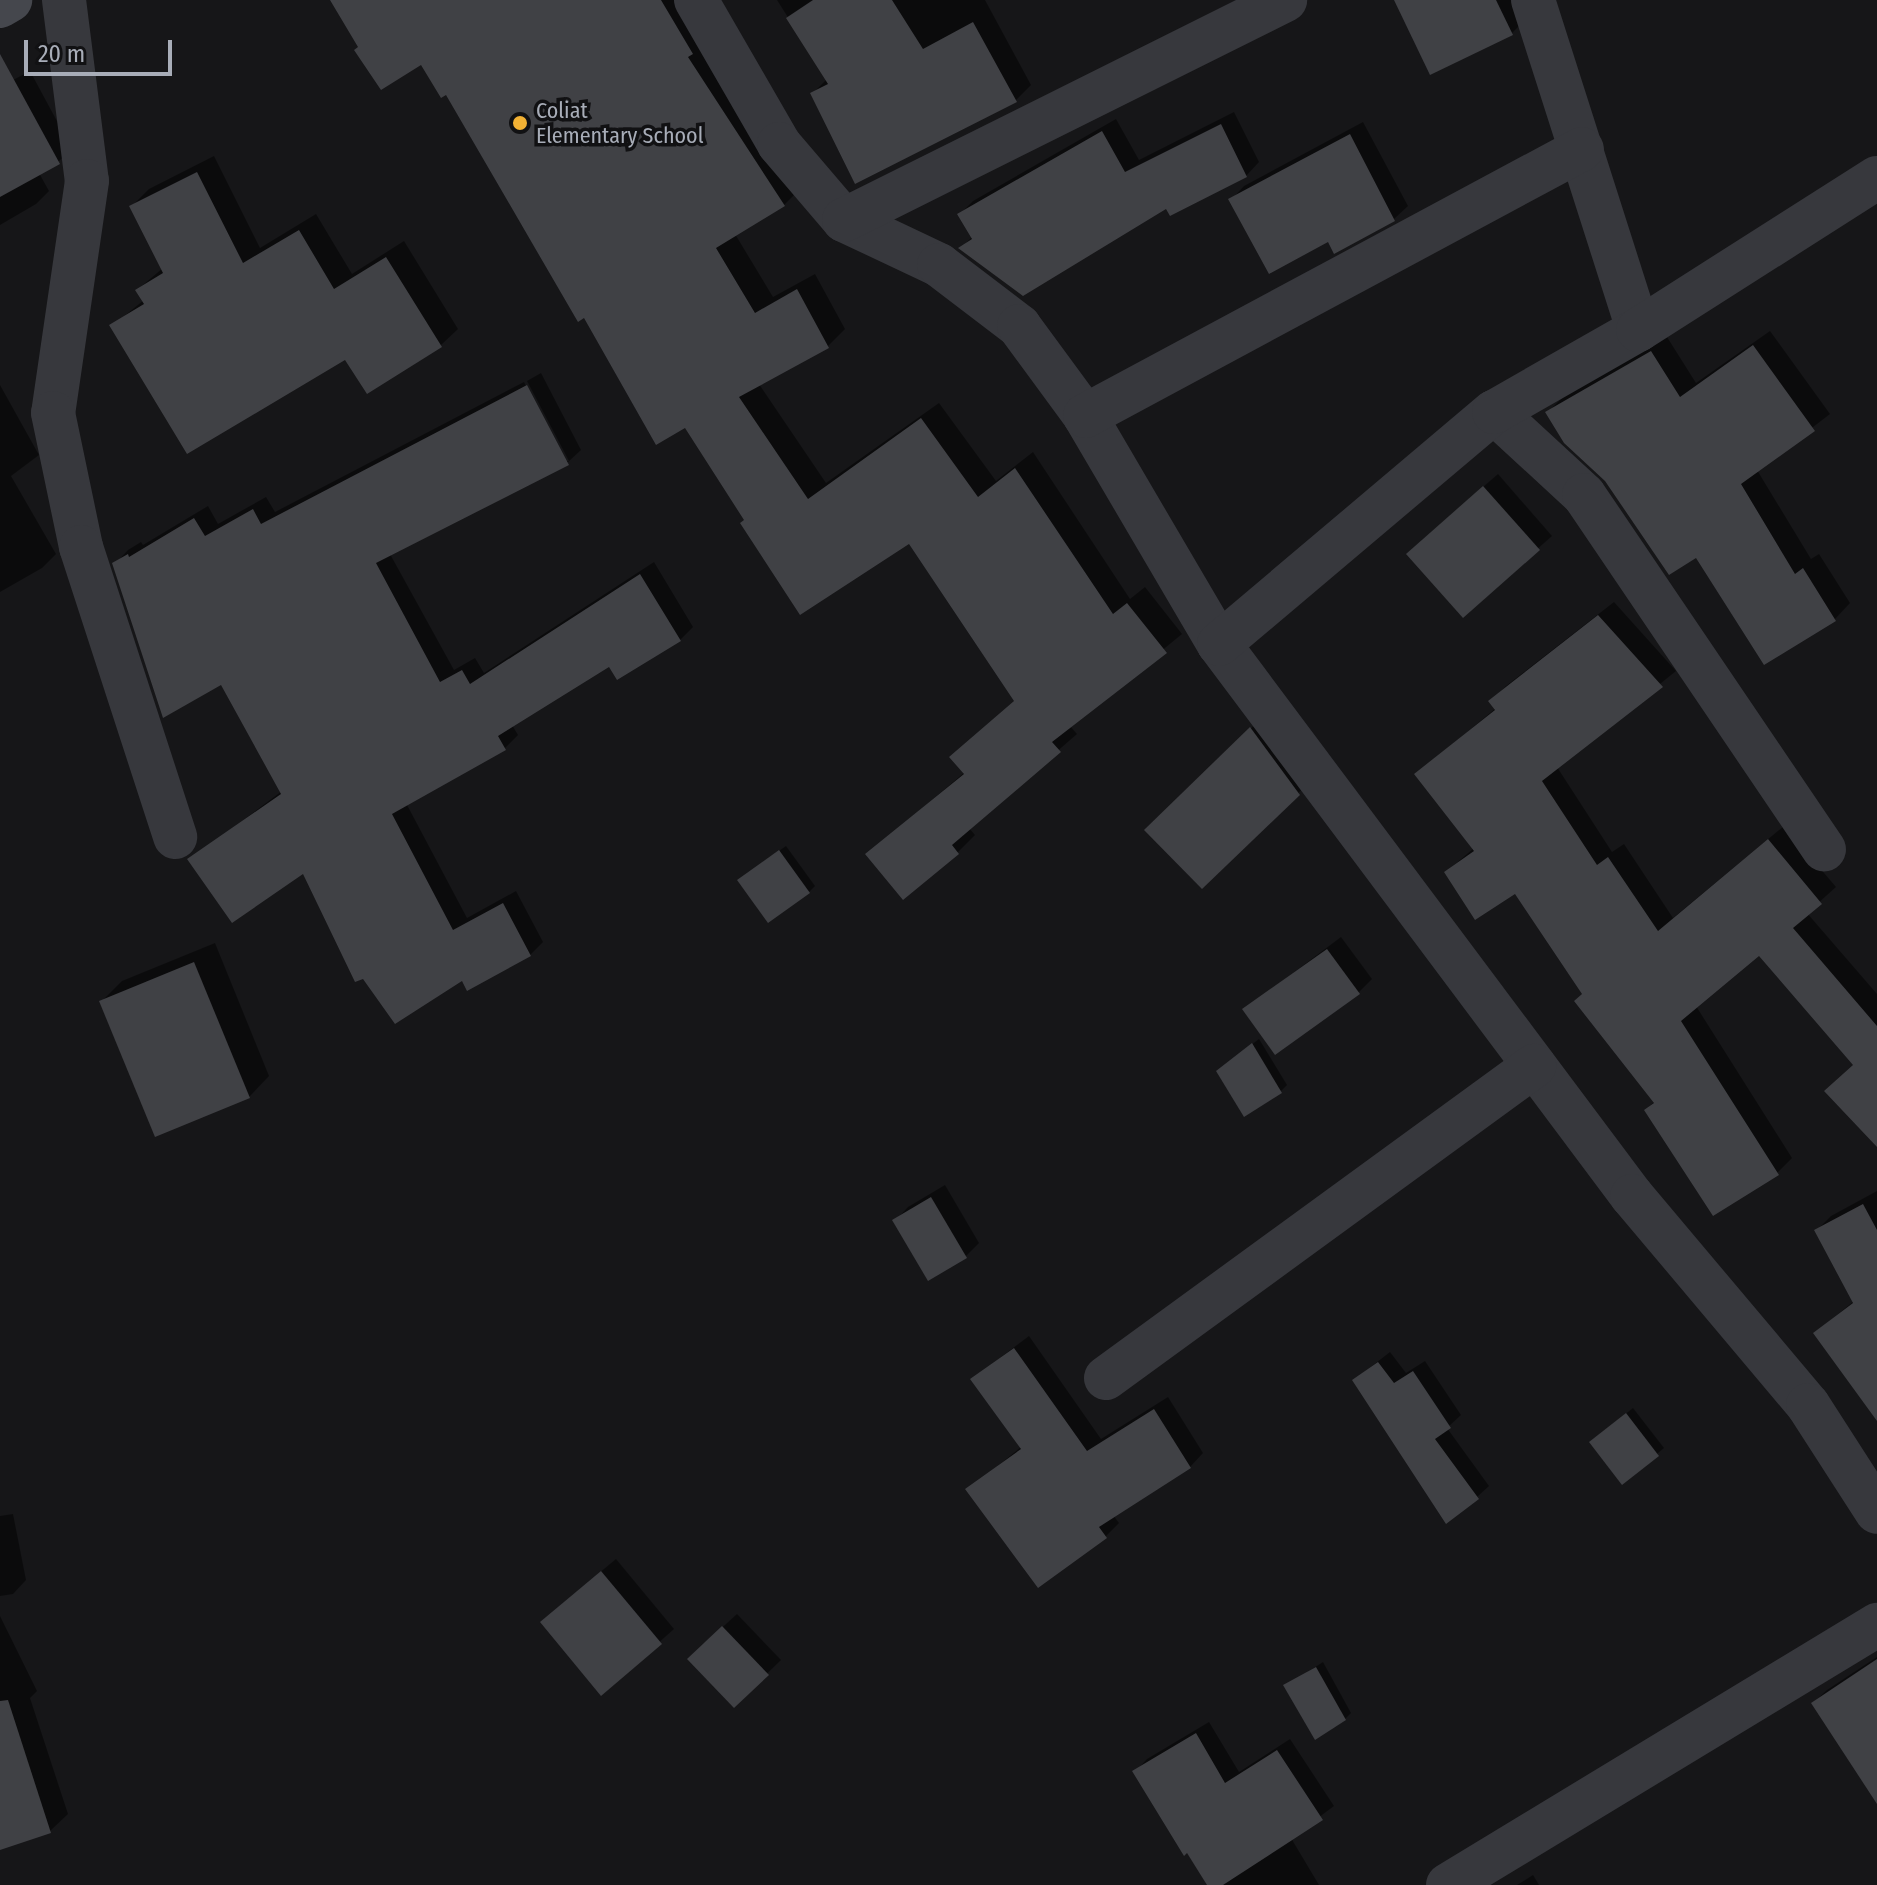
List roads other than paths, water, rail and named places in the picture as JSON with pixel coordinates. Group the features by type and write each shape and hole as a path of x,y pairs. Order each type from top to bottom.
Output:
{"street":[{"path":"0,6 10,0"},
{"path":"64,0 87,181 53,413 81,547 175,837"},
{"path":"696,0 779,144 844,220 939,265 1019,326 1085,416 1219,644 1632,1196 1808,1405 1877,1512"},
{"path":"844,220 1206,17 1285,0"},
{"path":"1533,0 1638,330"},
{"path":"1085,416 1582,149"},
{"path":"1219,644 1494,412 1638,330 1877,178"},
{"path":"1494,412 1584,495 1824,849"},
{"path":"1106,1378 1534,1066"},
{"path":"1448,1885 1877,1625"}],"place":[{"name":"Coliat Elementary School","path":"520,123"}]}
